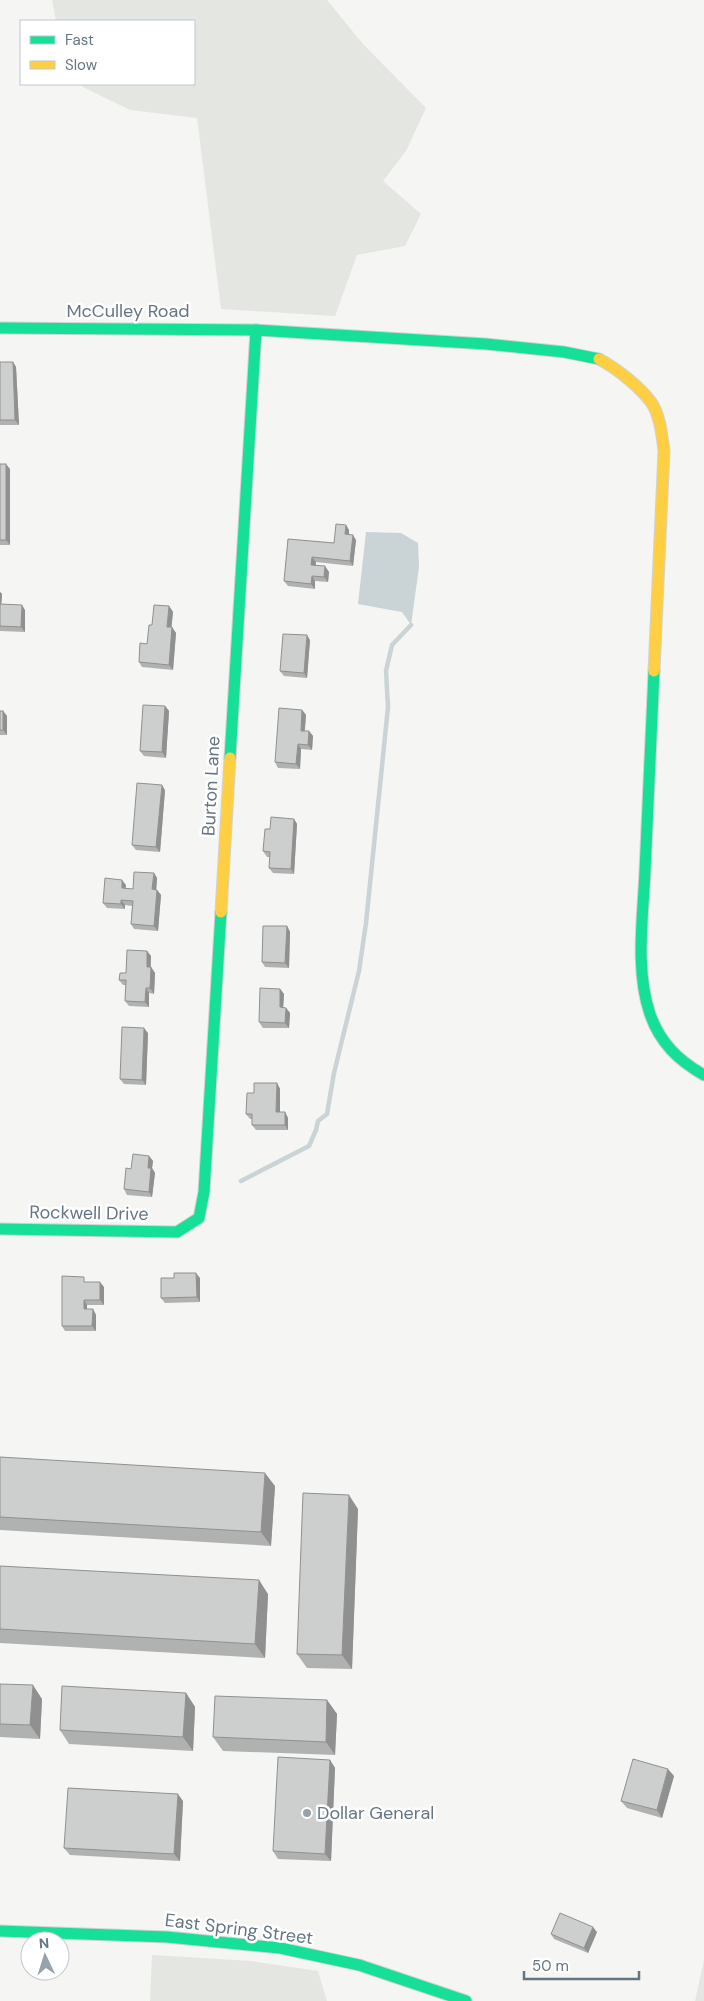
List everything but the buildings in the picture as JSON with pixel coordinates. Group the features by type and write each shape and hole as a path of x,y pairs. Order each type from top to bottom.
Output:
{"street":[{"name":"McCulley Road","path":"0,328 256,330 486,344 564,352 598,358 616,368 651,402 660,425 664,451 643,923 642,964 644,997 663,1042 682,1062 704,1075"},
{"name":"Burton Lane","path":"177,1232 199,1218 204,1192 256,330"},
{"name":"Rockwell Drive","path":"0,1229 177,1232"},
{"name":"East Spring Street","path":"0,1931 167,1937 280,1948 359,1965 466,2001"}],"shaded area":[{"path":"52,0 327,0 363,44 426,108 406,151 383,181 421,214 405,246 357,255 335,316 221,309 197,118 130,110 79,85 195,85 195,20 56,20"},
{"path":"366,532 401,533 418,543 419,567 411,625 402,612 358,604"},
{"path":"152,1955 251,1961 318,1971 327,2001 150,2001"},
{"path":"704,1960 704,2001 695,2001"}],"waterway":[{"path":"241,1181 309,1146 318,1121 327,1114 334,1073 359,971 366,923 388,707 386,671 392,645 411,625"}],"traffic: fast":[{"path":"0,328 256,330 486,344 564,352 599,359"},
{"path":"230,758 256,330"},
{"path":"654,671 641,943 645,997 654,1024 671,1050 686,1064 704,1075"},
{"path":"0,1229 177,1232 199,1218 204,1192 221,912"},
{"path":"0,1931 167,1937 280,1948 359,1965 466,2001"}],"traffic: slow":[{"path":"599,359 613,367 640,390 651,402 659,419 664,451 654,671"},
{"path":"221,912 230,758"}],"place":[{"name":"Dollar General","path":"307,1813"}]}
